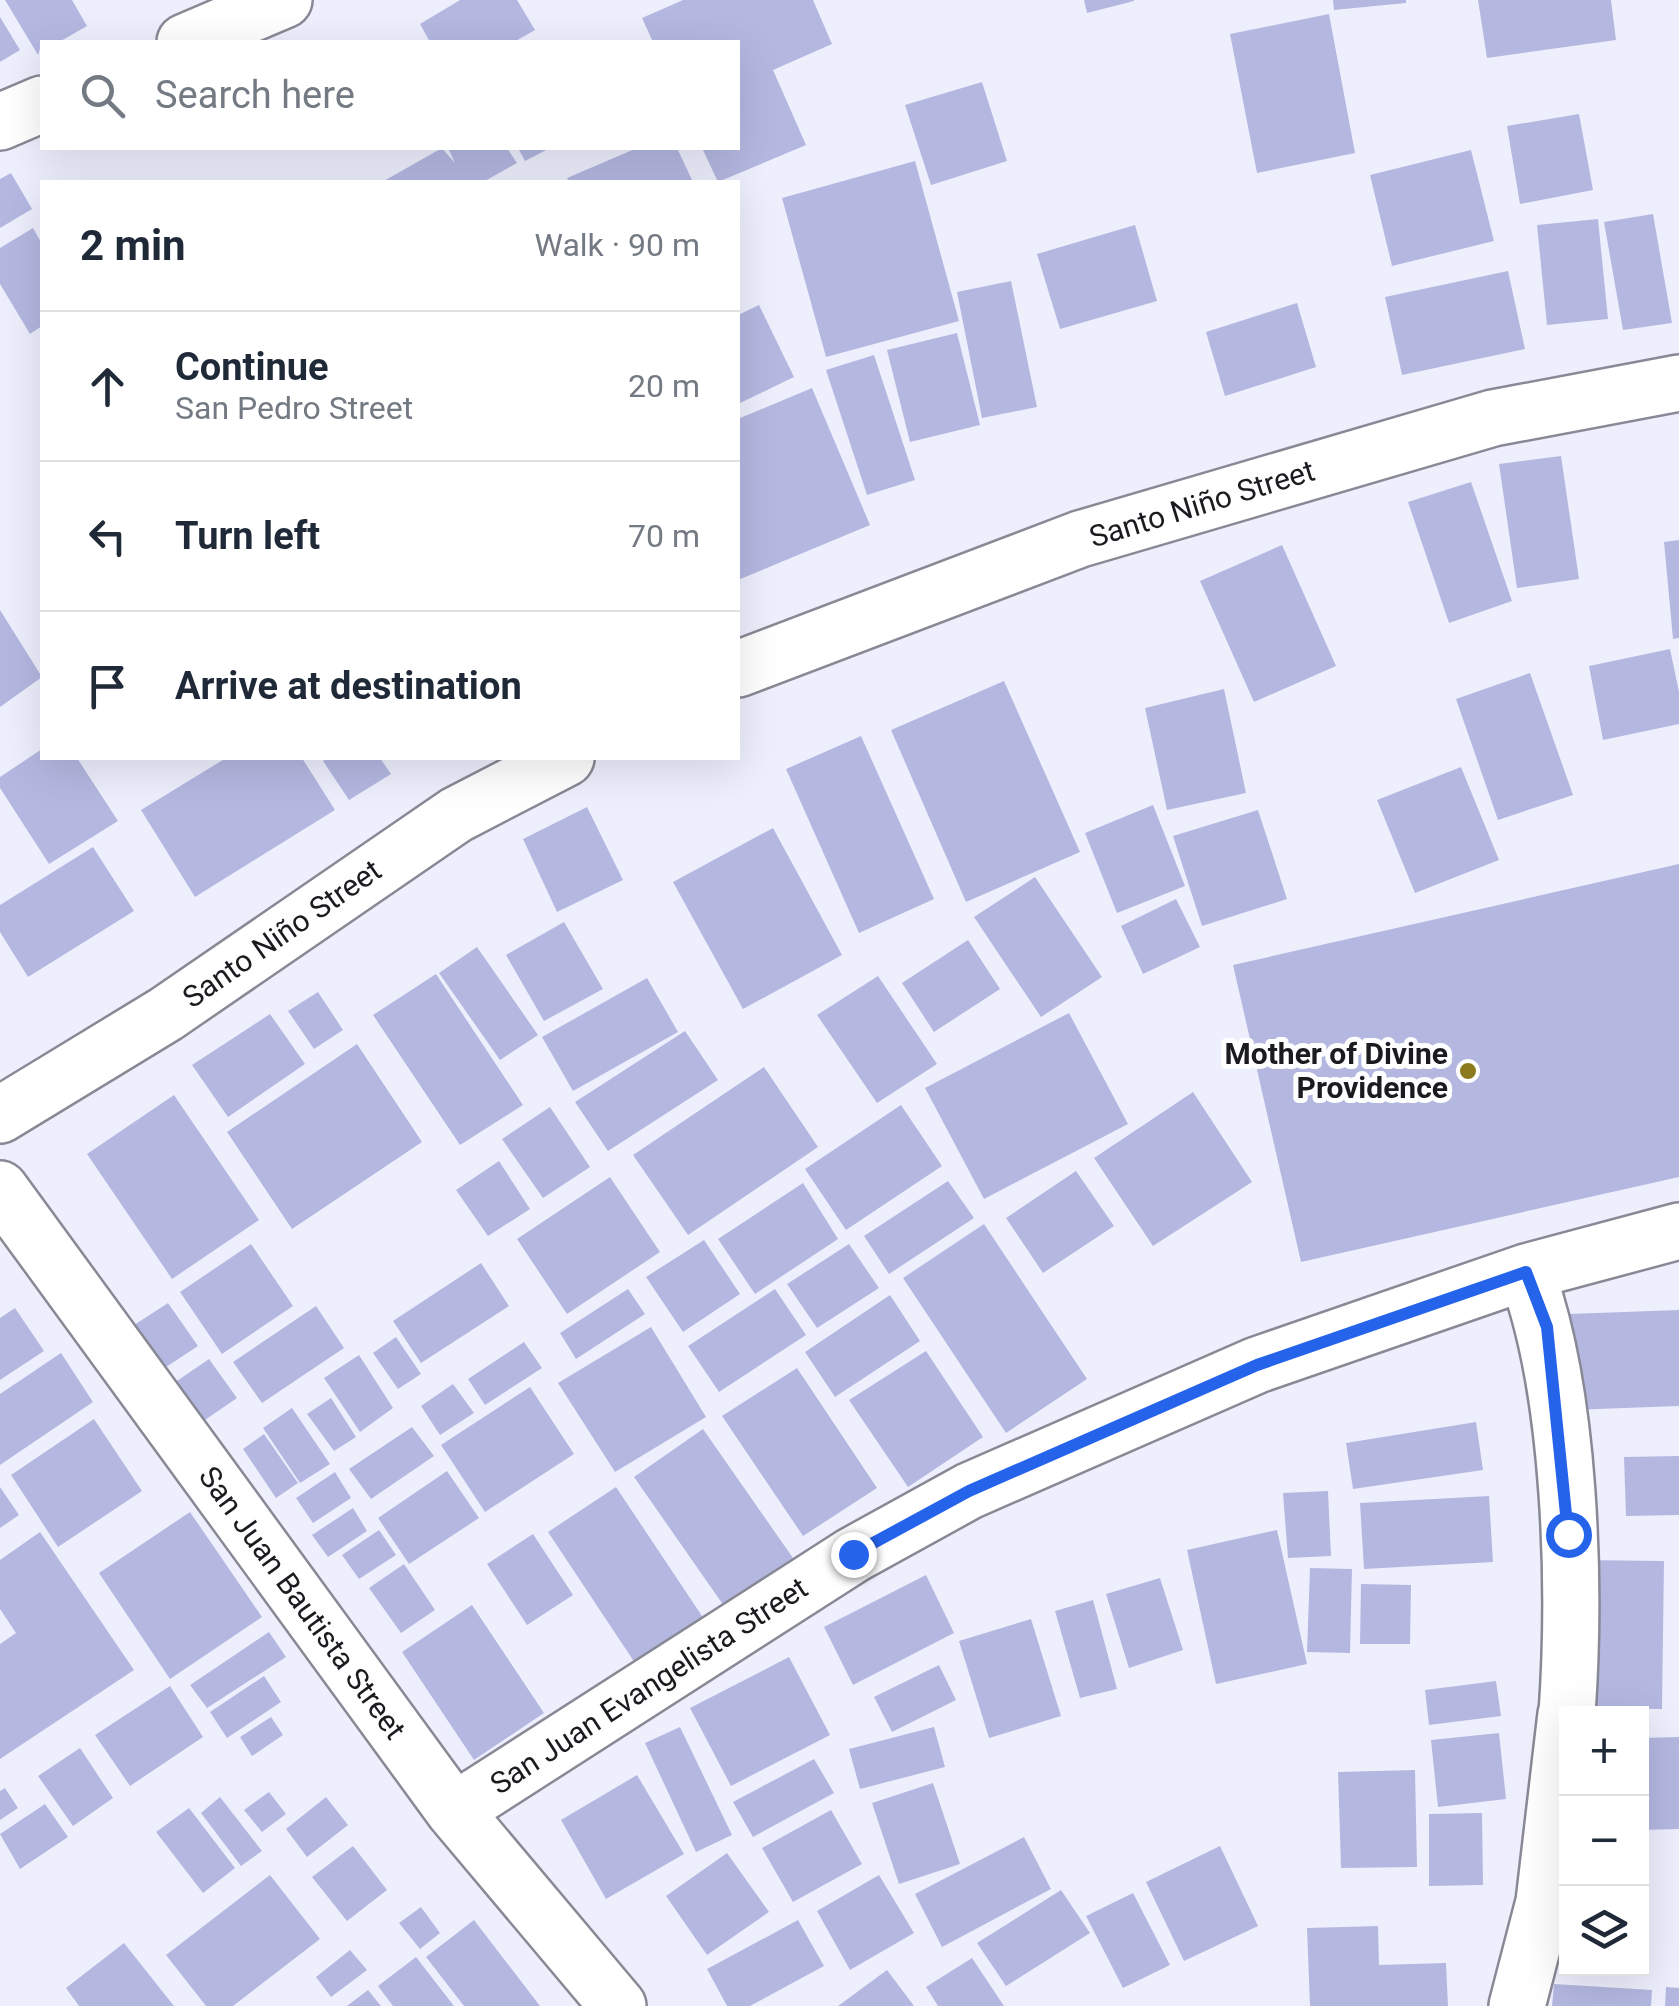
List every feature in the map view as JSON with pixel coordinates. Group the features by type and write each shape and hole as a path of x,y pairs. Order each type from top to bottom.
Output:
{"street":[{"path":"190,40 284,0"},
{"path":"0,122 40,105"},
{"name":"Santo Niño Street","path":"740,668 1080,539 1493,418 1679,383"},
{"name":"Santo Niño Street","path":"0,1115 166,1014 456,815 562,760"},
{"name":"San Juan Bautista Street","path":"0,1189 454,1812 618,2006"},
{"name":"San Juan Evangelista Street","path":"454,1812 853,1554 969,1491 1257,1365 1526,1272 1679,1231"},
{"path":"1526,1272 1547,1327 1568,1534 1566,1706"},
{"path":"1517,2006 1544,1902 1559,1774"}],"building":[{"path":"5,0 72,0 87,26 62,40 40,40 38,55"},
{"path":"460,0 517,0 535,30 518,40 429,40 420,24"},
{"path":"683,0 813,0 832,44 773,70 806,145 717,180 703,150 740,150 740,40 652,40 642,18"},
{"path":"1084,0 1134,0 1134,1 1087,13"},
{"path":"1333,0 1406,0 1406,3 1334,10"},
{"path":"1478,0 1611,0 1616,40 1487,58"},
{"path":"1329,14 1355,153 1257,173 1230,34"},
{"path":"0,17 20,50 0,62"},
{"path":"982,82 1007,161 931,185 905,105"},
{"path":"1579,114 1593,190 1520,204 1507,126"},
{"path":"438,150 444,150 455,163 449,150 508,150 517,163 487,180 386,180"},
{"path":"519,150 546,150 525,161"},
{"path":"632,150 678,150 692,180 568,180"},
{"path":"1471,150 1494,241 1392,266 1370,175"},
{"path":"915,161 959,321 826,357 782,198"},
{"path":"11,173 32,209 0,228 0,179"},
{"path":"1653,214 1672,323 1623,330 1604,222"},
{"path":"1598,219 1608,319 1547,325 1537,225"},
{"path":"1135,225 1157,301 1060,329 1037,254"},
{"path":"33,228 40,240 40,327 30,334 0,284 0,248"},
{"path":"1508,271 1525,349 1402,375 1385,297"},
{"path":"1011,281 1037,407 982,418 957,292"},
{"path":"1297,303 1316,367 1225,396 1206,332"},
{"path":"759,305 794,377 740,403 740,314"},
{"path":"957,333 980,425 910,442 887,350"},
{"path":"874,355 915,480 867,495 826,370"},
{"path":"812,388 870,525 740,579 740,418"},
{"path":"1561,456 1579,579 1517,588 1499,464"},
{"path":"1471,482 1512,601 1449,623 1408,502"},
{"path":"1679,540 1679,638 1673,639 1664,542"},
{"path":"1282,545 1336,666 1254,702 1200,581"},
{"path":"0,610 40,678 0,707"},
{"path":"1670,649 1679,692 1679,724 1603,740 1589,666"},
{"path":"1530,673 1573,795 1498,820 1456,699"},
{"path":"1004,681 1080,852 966,902 891,730"},
{"path":"1224,689 1246,793 1167,810 1145,708"},
{"path":"861,736 934,899 859,933 786,769"},
{"path":"40,750 40,760 78,760 118,821 49,864 0,788 0,777"},
{"path":"223,760 303,760 335,810 195,897 141,810"},
{"path":"381,760 391,774 349,800 323,761"},
{"path":"1461,767 1499,860 1415,893 1377,800"},
{"path":"1153,805 1185,886 1117,913 1085,833"},
{"path":"587,807 623,880 557,912 523,839"},
{"path":"1258,810 1287,899 1202,926 1173,836"},
{"path":"773,828 842,955 743,1009 673,882"},
{"path":"93,847 134,911 28,977 0,932 0,905"},
{"name":"Mother of Divine Providence","path":"1679,864 1679,1177 1301,1262 1233,965"},
{"path":"1035,877 1102,977 1041,1017 974,917"},
{"path":"1176,899 1200,947 1143,974 1121,926"},
{"path":"564,922 603,989 544,1021 506,955"},
{"path":"968,940 1000,989 934,1032 902,983"},
{"path":"477,947 538,1035 500,1060 439,973"},
{"path":"436,974 523,1105 460,1145 373,1015"},
{"path":"878,976 937,1064 877,1103 817,1015"},
{"path":"647,978 678,1032 573,1091 542,1037"},
{"path":"318,992 343,1030 314,1049 288,1011"},
{"path":"1069,1013 1128,1124 984,1199 925,1088"},
{"path":"270,1014 305,1064 228,1117 192,1065"},
{"path":"685,1031 718,1080 608,1151 575,1102"},
{"path":"357,1044 422,1142 292,1229 227,1132"},
{"path":"764,1067 818,1147 688,1235 633,1155"},
{"path":"1193,1092 1252,1182 1153,1246 1094,1158"},
{"path":"174,1095 259,1220 172,1279 87,1154"},
{"path":"901,1105 942,1166 846,1230 805,1169"},
{"path":"550,1107 590,1167 543,1198 502,1139"},
{"path":"499,1161 530,1209 488,1236 456,1190"},
{"path":"1076,1171 1114,1226 1043,1273 1006,1218"},
{"path":"610,1177 660,1252 567,1314 517,1239"},
{"path":"948,1181 974,1218 889,1274 864,1236"},
{"path":"803,1183 838,1239 755,1294 718,1239"},
{"path":"984,1224 1087,1379 1006,1433 903,1278"},
{"path":"704,1240 740,1294 683,1332 646,1277"},
{"path":"251,1244 293,1306 222,1354 180,1292"},
{"path":"849,1244 879,1288 817,1328 787,1284"},
{"path":"481,1263 509,1306 421,1363 393,1321"},
{"path":"628,1289 645,1314 576,1359 560,1333"},
{"path":"775,1289 806,1335 719,1392 688,1346"},
{"path":"890,1295 920,1341 835,1397 805,1352"},
{"path":"168,1303 198,1346 160,1371 131,1327"},
{"path":"316,1306 344,1348 262,1403 233,1362"},
{"path":"15,1308 44,1351 0,1380 0,1318"},
{"path":"1679,1310 1679,1406 1571,1410 1568,1314"},
{"path":"651,1327 706,1417 615,1472 558,1383"},
{"path":"396,1337 421,1374 398,1389 373,1353"},
{"path":"524,1342 542,1368 485,1405 468,1379"},
{"path":"926,1351 983,1437 908,1487 849,1400"},
{"path":"61,1353 93,1402 0,1465 0,1394"},
{"path":"359,1355 393,1408 360,1432 324,1378"},
{"path":"209,1359 237,1398 202,1422 174,1383"},
{"path":"797,1368 877,1488 803,1536 722,1416"},
{"path":"453,1384 474,1413 440,1435 421,1406"},
{"path":"530,1387 574,1454 485,1512 441,1445"},
{"path":"331,1398 356,1437 334,1451 307,1414"},
{"path":"292,1408 330,1464 300,1483 263,1428"},
{"path":"94,1419 142,1491 58,1547 11,1475"},
{"path":"1476,1422 1483,1470 1353,1489 1346,1443"},
{"path":"412,1427 434,1456 371,1499 349,1469"},
{"path":"703,1429 793,1558 724,1606 634,1477"},
{"path":"264,1434 298,1483 276,1498 243,1449"},
{"path":"1679,1456 1679,1515 1626,1516 1624,1457"},
{"path":"447,1471 479,1518 409,1564 378,1518"},
{"path":"335,1472 351,1498 313,1523 296,1498"},
{"path":"0,1487 19,1515 0,1528"},
{"path":"616,1487 704,1619 635,1663 548,1532"},
{"path":"1328,1491 1331,1556 1288,1558 1283,1493"},
{"path":"1489,1496 1493,1562 1364,1569 1360,1503"},
{"path":"353,1508 367,1531 328,1557 312,1535"},
{"path":"190,1512 262,1617 170,1679 99,1573"},
{"path":"379,1530 396,1555 359,1579 342,1555"},
{"path":"1277,1530 1307,1664 1216,1684 1187,1550"},
{"path":"40,1532 134,1670 0,1759 0,1644 16,1633 0,1609 0,1560"},
{"path":"533,1534 573,1595 527,1625 487,1564"},
{"path":"1581,1560 1664,1561 1662,1709 1578,1706"},
{"path":"404,1564 435,1610 401,1633 369,1588"},
{"path":"1310,1568 1352,1569 1350,1653 1307,1652"},
{"path":"926,1575 954,1633 853,1685 824,1627"},
{"path":"1160,1578 1183,1650 1129,1668 1106,1594"},
{"path":"1361,1584 1411,1585 1410,1644 1360,1644"},
{"path":"1093,1600 1117,1689 1080,1698 1055,1611"},
{"path":"472,1605 544,1713 474,1760 402,1652"},
{"path":"1031,1619 1061,1716 989,1738 959,1641"},
{"path":"269,1632 286,1657 207,1708 190,1685"},
{"path":"789,1657 830,1735 731,1786 690,1708"},
{"path":"939,1665 956,1700 892,1732 874,1697"},
{"path":"264,1676 281,1702 227,1738 210,1712"},
{"path":"1496,1681 1501,1716 1429,1725 1425,1690"},
{"path":"170,1686 203,1737 130,1786 95,1735"},
{"path":"271,1717 283,1735 252,1756 240,1737"},
{"path":"680,1727 732,1835 696,1852 645,1743"},
{"path":"934,1727 945,1767 860,1789 849,1749"},
{"path":"1499,1733 1506,1799 1438,1807 1431,1740"},
{"path":"1679,1737 1679,1829 1649,1830 1649,1738"},
{"path":"80,1748 113,1798 73,1826 38,1776"},
{"path":"814,1759 834,1793 753,1837 733,1802"},
{"path":"1415,1770 1417,1867 1341,1868 1338,1772"},
{"path":"637,1775 684,1854 606,1899 561,1820"},
{"path":"933,1783 960,1864 899,1884 872,1803"},
{"path":"5,1788 18,1808 0,1820 0,1791"},
{"path":"269,1792 286,1814 262,1832 244,1810"},
{"path":"220,1797 262,1851 241,1866 201,1813"},
{"path":"326,1797 348,1825 307,1857 286,1829"},
{"path":"45,1804 68,1837 20,1869 0,1834"},
{"path":"189,1808 235,1868 203,1893 156,1832"},
{"path":"831,1810 862,1864 793,1902 762,1848"},
{"path":"1482,1813 1483,1885 1429,1886 1429,1814"},
{"path":"1024,1837 1051,1889 942,1947 915,1894"},
{"path":"353,1846 387,1890 347,1921 312,1877"},
{"path":"1220,1846 1258,1926 1184,1961 1146,1882"},
{"path":"727,1853 769,1912 707,1955 666,1896"},
{"path":"270,1875 320,1939 233,2006 206,2006 166,1955"},
{"path":"879,1875 914,1933 850,1970 817,1911"},
{"path":"1061,1890 1090,1933 1006,1986 977,1943"},
{"path":"1133,1893 1170,1965 1123,1988 1086,1916"},
{"path":"421,1907 440,1933 420,1949 399,1923"},
{"path":"474,1920 540,2006 464,2006 426,1957"},
{"path":"798,1920 824,1966 750,2006 727,2006 707,1969"},
{"path":"1378,1926 1379,1965 1446,1963 1448,2006 1310,2006 1307,1928"},
{"path":"124,1943 174,2006 79,2006 66,1988"},
{"path":"350,1950 367,1970 331,1997 316,1977"},
{"path":"416,1957 454,2006 393,2006 378,1986"},
{"path":"972,1958 1004,2006 938,2006 926,1987"},
{"path":"887,1970 914,2006 838,2006"},
{"path":"1554,1984 1652,1990 1651,2006 1552,2006"},
{"path":"1666,1987 1679,1988 1679,2006 1665,2006"},
{"path":"368,1990 381,2006 347,2006"}],"place":[{"name":"Mother of Divine Providence","path":"1468,1071"}],"route":[{"path":"853,1554 969,1491 1257,1365 1526,1272 1547,1327 1568,1534"}]}
